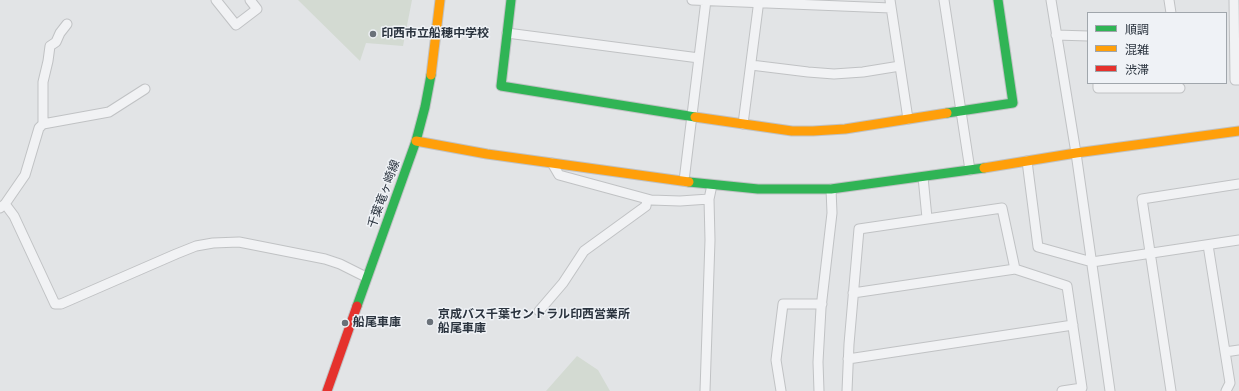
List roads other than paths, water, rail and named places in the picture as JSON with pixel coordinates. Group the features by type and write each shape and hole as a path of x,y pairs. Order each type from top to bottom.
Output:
{"street":[{"path":"216,0 236,25 257,9 250,0"},
{"name":"千葉竜ヶ崎線","path":"327,391 366,277 416,141 426,107 440,0"},
{"path":"511,0 501,86 743,124 813,131 845,129 1013,103 998,0"},
{"path":"692,0 890,4 908,119"},
{"path":"944,0 970,170"},
{"path":"1051,0 1076,153 1110,391"},
{"path":"1169,0 1170,12"},
{"path":"1234,0 1233,34 1235,80 1239,80"},
{"path":"684,181 706,1"},
{"path":"743,124 758,2"},
{"path":"44,124 43,82 50,46 56,42 66,24"},
{"path":"507,33 699,58"},
{"path":"1056,36 1087,36"},
{"path":"751,65 834,74 863,72 900,66"},
{"path":"1098,84 1098,88 1180,88"},
{"path":"145,89 109,112 44,124 39,128 25,175 2,206 14,216 55,304 60,304 196,246 212,243 239,242 325,259 340,264 366,277"},
{"path":"416,141 487,154 712,185 758,189 831,189 1239,131"},
{"path":"1027,161 1038,247 1092,262 1239,240"},
{"path":"552,163 559,175 647,198 680,201 709,199"},
{"path":"923,177 927,218"},
{"path":"1171,391 1142,199 1239,184"},
{"path":"705,391 710,240 709,199 712,185"},
{"path":"819,391 818,362 822,304 832,213 831,189"},
{"path":"539,311 563,282 584,251 646,206 647,198"},
{"path":"847,391 848,359 859,229 1002,208 1015,269"},
{"path":"1208,245 1230,383 1226,391"},
{"path":"854,293 1015,269 1067,286 1082,388 1062,391"},
{"path":"781,391 776,360 783,304 822,304"},
{"path":"848,359 1073,325"},
{"path":"1225,352 1239,350"}],"place":[{"name":"印西市立船穂中学校","path":"373,34"},
{"name":"京成バス千葉セントラル印西営業所 船尾車庫","path":"430,322"},
{"name":"船尾車庫","path":"345,323"}]}
